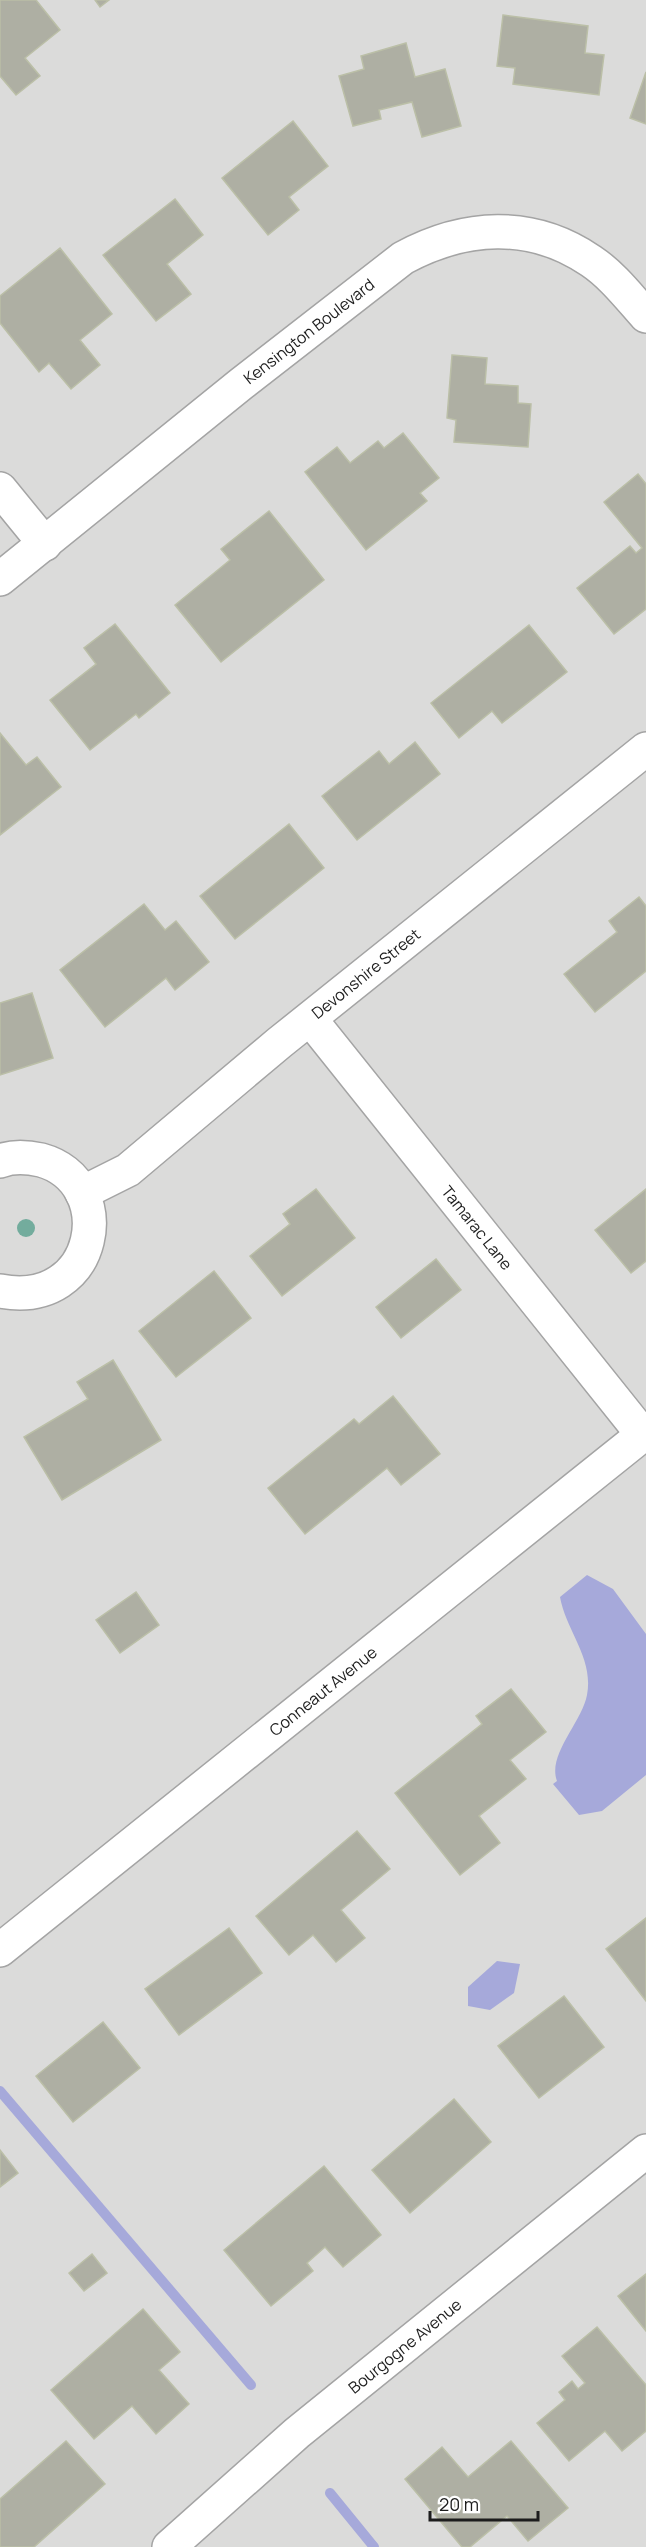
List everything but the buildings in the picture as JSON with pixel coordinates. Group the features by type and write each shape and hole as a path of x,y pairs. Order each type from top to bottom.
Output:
{"street":[{"name":"Kensington Boulevard","path":"0,579 250,377 403,258 428,245 455,236 483,232 511,232 539,237 566,247 591,261 613,279 646,316"},
{"path":"0,489 45,544"},
{"name":"Devonshire Street","path":"82,1193 128,1170 646,749"},
{"name":"Tamarac Lane","path":"310,1020 645,1433"},
{"path":"0,1161 7,1158 29,1157 50,1163 69,1176 82,1193 89,1215 89,1238 81,1260 66,1278 46,1290 23,1294 0,1291"},
{"name":"Conneaut Avenue","path":"0,1950 645,1433"},
{"name":"Bourgogne Avenue","path":"169,2547 297,2433 646,2151"}],"shaded area":[{"path":"0,0 646,0 646,2547 0,2547"}],"water":[{"path":"587,1575 613,1589 646,1634 646,1775 602,1811 579,1815 553,1784 557,1781 555,1771 557,1760 584,1705 588,1682 587,1669 560,1597"},
{"path":"497,1961 520,1964 514,1993 490,2010 468,2006 468,1987"}],"waterway":[{"path":"0,2091 251,2385"},
{"path":"330,2493 374,2547"}]}
